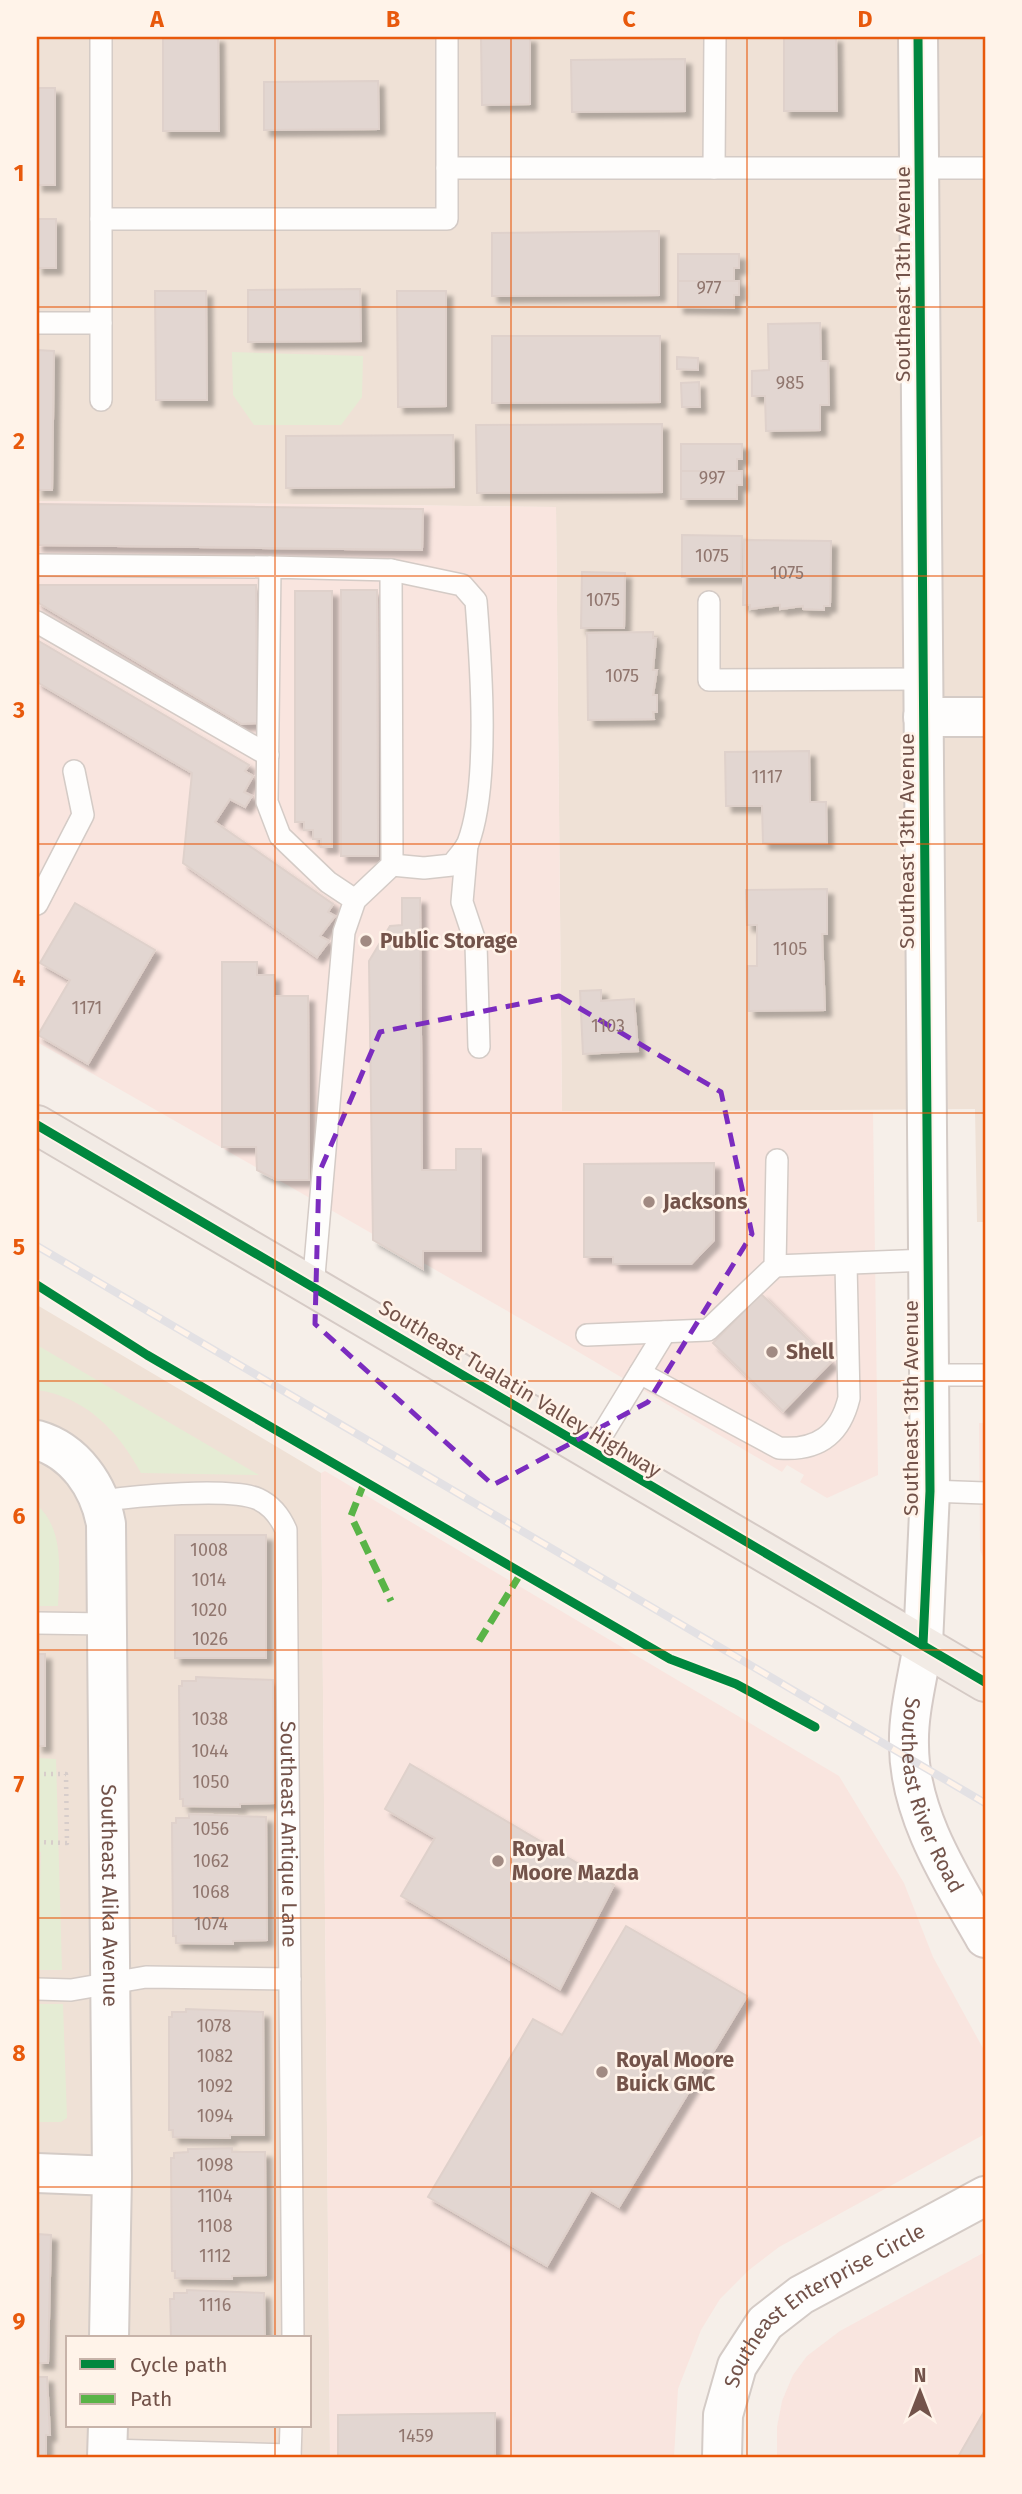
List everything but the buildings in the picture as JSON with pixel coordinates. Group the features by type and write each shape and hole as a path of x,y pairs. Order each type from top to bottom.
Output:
{"main road":[{"name":"Southeast Tualatin Valley Highway","path":"37,1125 591,1453 985,1682"}],"street":[{"name":"Southeast 13th Avenue","path":"918,37 930,1492 923,1644"},
{"path":"923,716 985,717"},
{"name":"Southeast Alika Avenue","path":"37,1440 50,1444 76,1463 102,1502 106,1524 112,2176 109,2336"},
{"name":"Southeast River Road","path":"923,1644 911,1723 909,1759 934,1843 985,1938"},
{"path":"37,2173 112,2176"},
{"name":"Southeast Enterprise Circle","path":"722,2457 723,2415 737,2366 765,2323 801,2295 985,2196"}],"lane":[{"path":"100,400 101,37"},
{"path":"101,219 447,219 447,37"},
{"path":"714,168 715,37"},
{"path":"447,168 985,168"},
{"path":"37,323 101,323"},
{"path":"37,565 391,570 462,585 476,601 480,750 462,902 476,944 479,1047"},
{"path":"270,567 267,802 280,836 328,882 355,900"},
{"path":"313,1287 344,932 355,900 392,865 391,570"},
{"path":"709,602 709,680 923,679"},
{"path":"37,622 268,755"},
{"path":"37,904 83,815 74,771"},
{"path":"392,865 424,868 452,864 467,845"},
{"path":"775,1266 777,1160"},
{"path":"587,1335 708,1330 775,1266 928,1260"},
{"path":"640,1373 779,1448 799,1450 818,1445 833,1433 844,1417 849,1398 846,1264"},
{"path":"591,1453 665,1332"},
{"path":"929,1375 985,1375"},
{"path":"930,1492 985,1493"},
{"name":"Southeast Antique Lane","path":"102,1502 142,1495 244,1495 270,1506 286,1530 293,2336"},
{"path":"37,1623 107,1624"},
{"path":"37,1989 71,1990 146,1977 290,1979"},
{"path":"107,2444 290,2456 291,2428"}],"path":[{"path":"37,1774 66,1774 67,1843 37,1842"}],"highlighted area":[{"path":"559,996 721,1092 752,1234 648,1402 493,1485 315,1324 319,1173 380,1032"}],"shaded area":[{"path":"37,37 985,37 985,1222 977,1222 975,1109 562,1112 556,507 37,501"},
{"name":"Public Storage","path":"37,501 556,507 562,1111 873,1112 878,1475 827,1498 800,1482 804,1475 787,1465 782,1472 565,1344 37,1042"},
{"path":"37,1305 321,1473 330,2457 37,2457"},
{"path":"979,1423 985,1423 985,1562 980,1550"},
{"path":"325,1471 839,1776 904,1883 933,1957 985,2052 985,2134 779,2247 749,2270 720,2299 701,2330 678,2389 674,2457 330,2457 321,1473"},
{"path":"985,2252 985,2457 777,2457 777,2427 782,2401 793,2375 807,2356 840,2331"}],"green space":[{"path":"232,352 363,356 362,397 341,425 254,425 233,395"},
{"path":"37,1345 259,1475 141,1473 122,1443 99,1418 71,1400 37,1390"},
{"path":"37,1505 46,1515 56,1539 59,1566 58,1606 37,1606"},
{"path":"37,1758 56,1759 62,1970 38,1970 41,1852 37,1851"},
{"path":"37,2004 63,2004 67,2118 61,2122 37,2122"}],"railway":[{"path":"37,1246 985,1803"}],"marked path":[{"path":"364,1483 351,1516 391,1601"},
{"path":"479,1641 521,1573"}],"cycle path":[{"path":"918,37 930,1491 923,1644"},
{"path":"37,1125 985,1682"},
{"path":"37,1285 147,1355 670,1659 736,1684 815,1727"}],"place":[{"name":"Public Storage","path":"366,941"},
{"name":"Jacksons","path":"649,1202"},
{"name":"Shell","path":"772,1352"},
{"name":"Royal Moore Mazda","path":"498,1861"},
{"name":"Royal Moore Buick GMC","path":"602,2072"}]}
